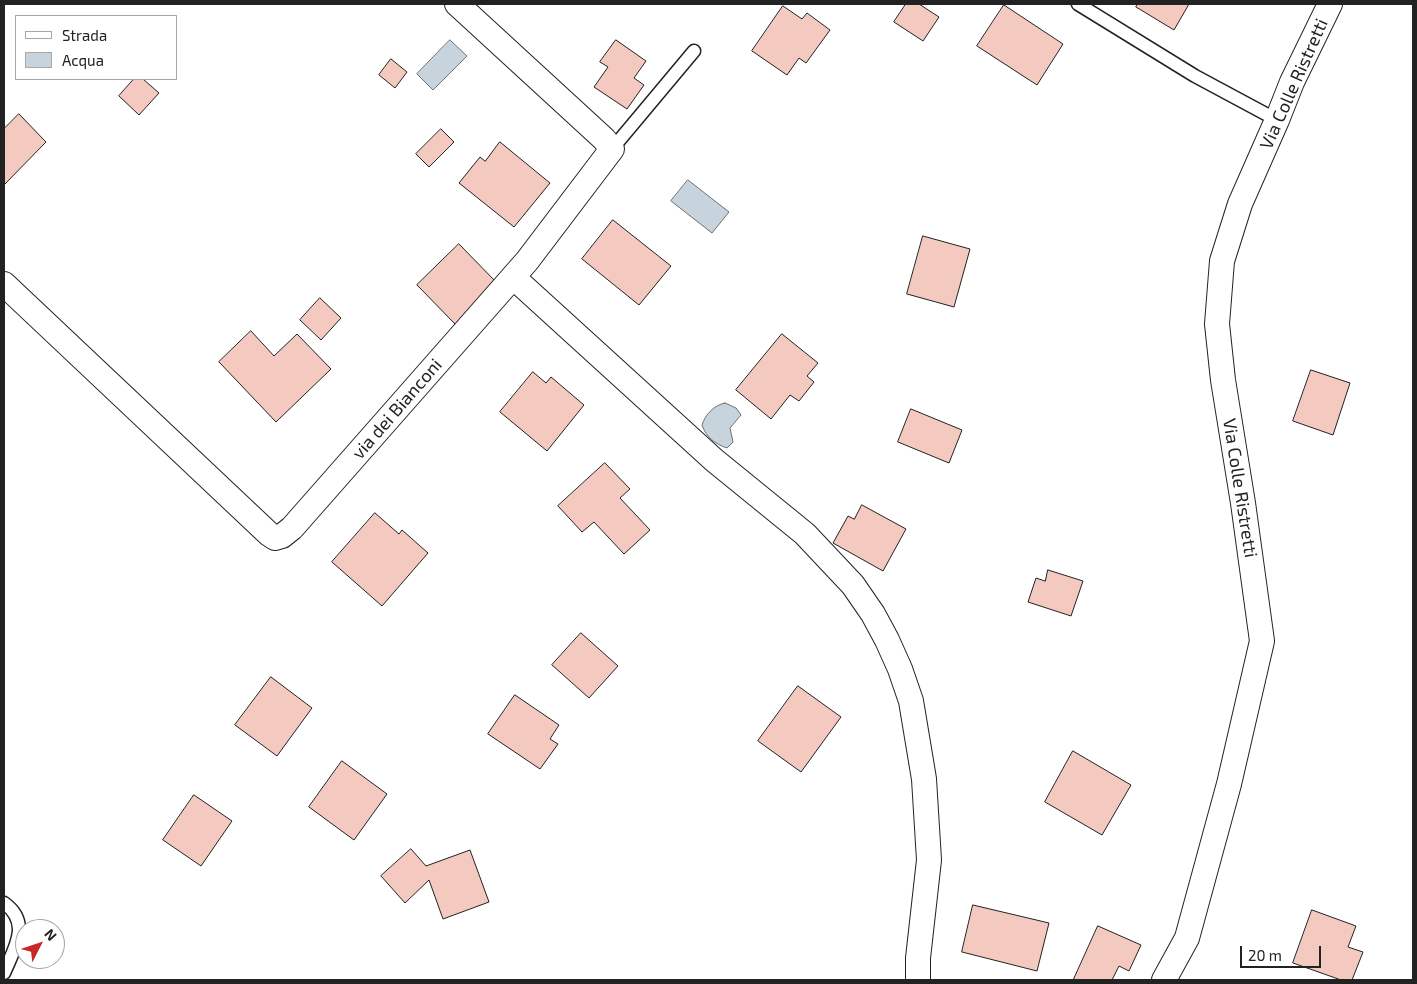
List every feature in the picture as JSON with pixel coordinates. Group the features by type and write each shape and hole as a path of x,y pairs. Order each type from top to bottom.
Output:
{"street":[{"path":"457,4 612,149"},
{"name":"Via Colle Ristretti","path":"1164,980 1187,938 1229,784 1262,641 1244,503 1223,380 1217,324 1222,261 1240,204 1292,82 1330,4"},
{"name":"via dei Bianconi","path":"4,284 268,534 275,538 282,536 292,528 527,261 612,149"},
{"path":"513,277 714,460 805,534 853,585 873,614 900,669 910,701 924,779 929,860 918,958 918,980"}],"lane":[{"path":"1078,4 1195,76 1277,120"},
{"path":"612,149 694,50"},
{"path":"4,903 15,916 20,926 20,934 4,973"}],"water":[{"path":"450,40 467,56 433,90 417,74"},
{"path":"688,180 729,212 712,233 671,201"},
{"path":"725,403 736,408 741,415 730,428 733,442 727,448 712,440 702,425 710,411"}],"building":[{"path":"906,4 919,4 939,17 923,41 894,22"},
{"path":"1138,4 1189,4 1174,30 1136,7"},
{"path":"1004,5 1063,44 1037,85 977,46"},
{"path":"783,6 802,19 807,13 830,30 806,63 799,58 787,75 752,51"},
{"path":"616,40 646,61 634,78 644,85 627,109 594,87 608,67 600,62"},
{"path":"391,59 407,72 395,88 379,75"},
{"path":"133,80 144,80 159,93 139,115 119,96"},
{"path":"19,114 46,142 4,185 4,129"},
{"path":"441,129 454,142 429,167 416,154"},
{"path":"500,142 550,183 514,227 459,183 480,157 485,161"},
{"path":"613,220 671,266 639,305 582,259"},
{"path":"923,236 970,249 954,307 907,294"},
{"path":"459,244 497,283 455,324 417,285"},
{"path":"320,298 341,318 321,340 300,320"},
{"path":"251,331 274,356 297,334 331,369 276,422 219,362"},
{"path":"782,334 818,363 807,376 814,382 799,401 790,395 771,419 736,390"},
{"path":"1311,370 1350,383 1333,435 1293,421"},
{"path":"533,372 546,383 551,377 584,405 547,451 500,412"},
{"path":"911,409 962,430 949,463 898,442"},
{"path":"605,463 630,489 620,498 650,530 624,554 594,522 582,532 558,506"},
{"path":"862,505 906,529 883,571 833,543 848,516 854,519"},
{"path":"375,513 399,534 402,530 428,553 382,606 332,562"},
{"path":"1048,570 1083,581 1071,616 1028,602 1036,578 1045,581"},
{"path":"581,633 618,666 589,698 552,665"},
{"path":"271,677 312,708 277,756 235,725"},
{"path":"798,686 841,717 801,772 758,741"},
{"path":"515,695 559,725 550,739 558,744 540,769 488,734"},
{"path":"1073,751 1131,785 1102,835 1045,802"},
{"path":"342,761 387,794 354,840 309,807"},
{"path":"194,795 232,821 201,866 163,840"},
{"path":"411,849 426,866 470,850 489,902 443,919 429,880 405,903 381,876"},
{"path":"973,905 1049,923 1037,971 962,952"},
{"path":"1312,910 1356,926 1348,947 1363,952 1352,980 1341,980 1293,963"},
{"path":"1098,926 1141,945 1129,971 1119,966 1112,980 1076,980 1074,979"}]}
